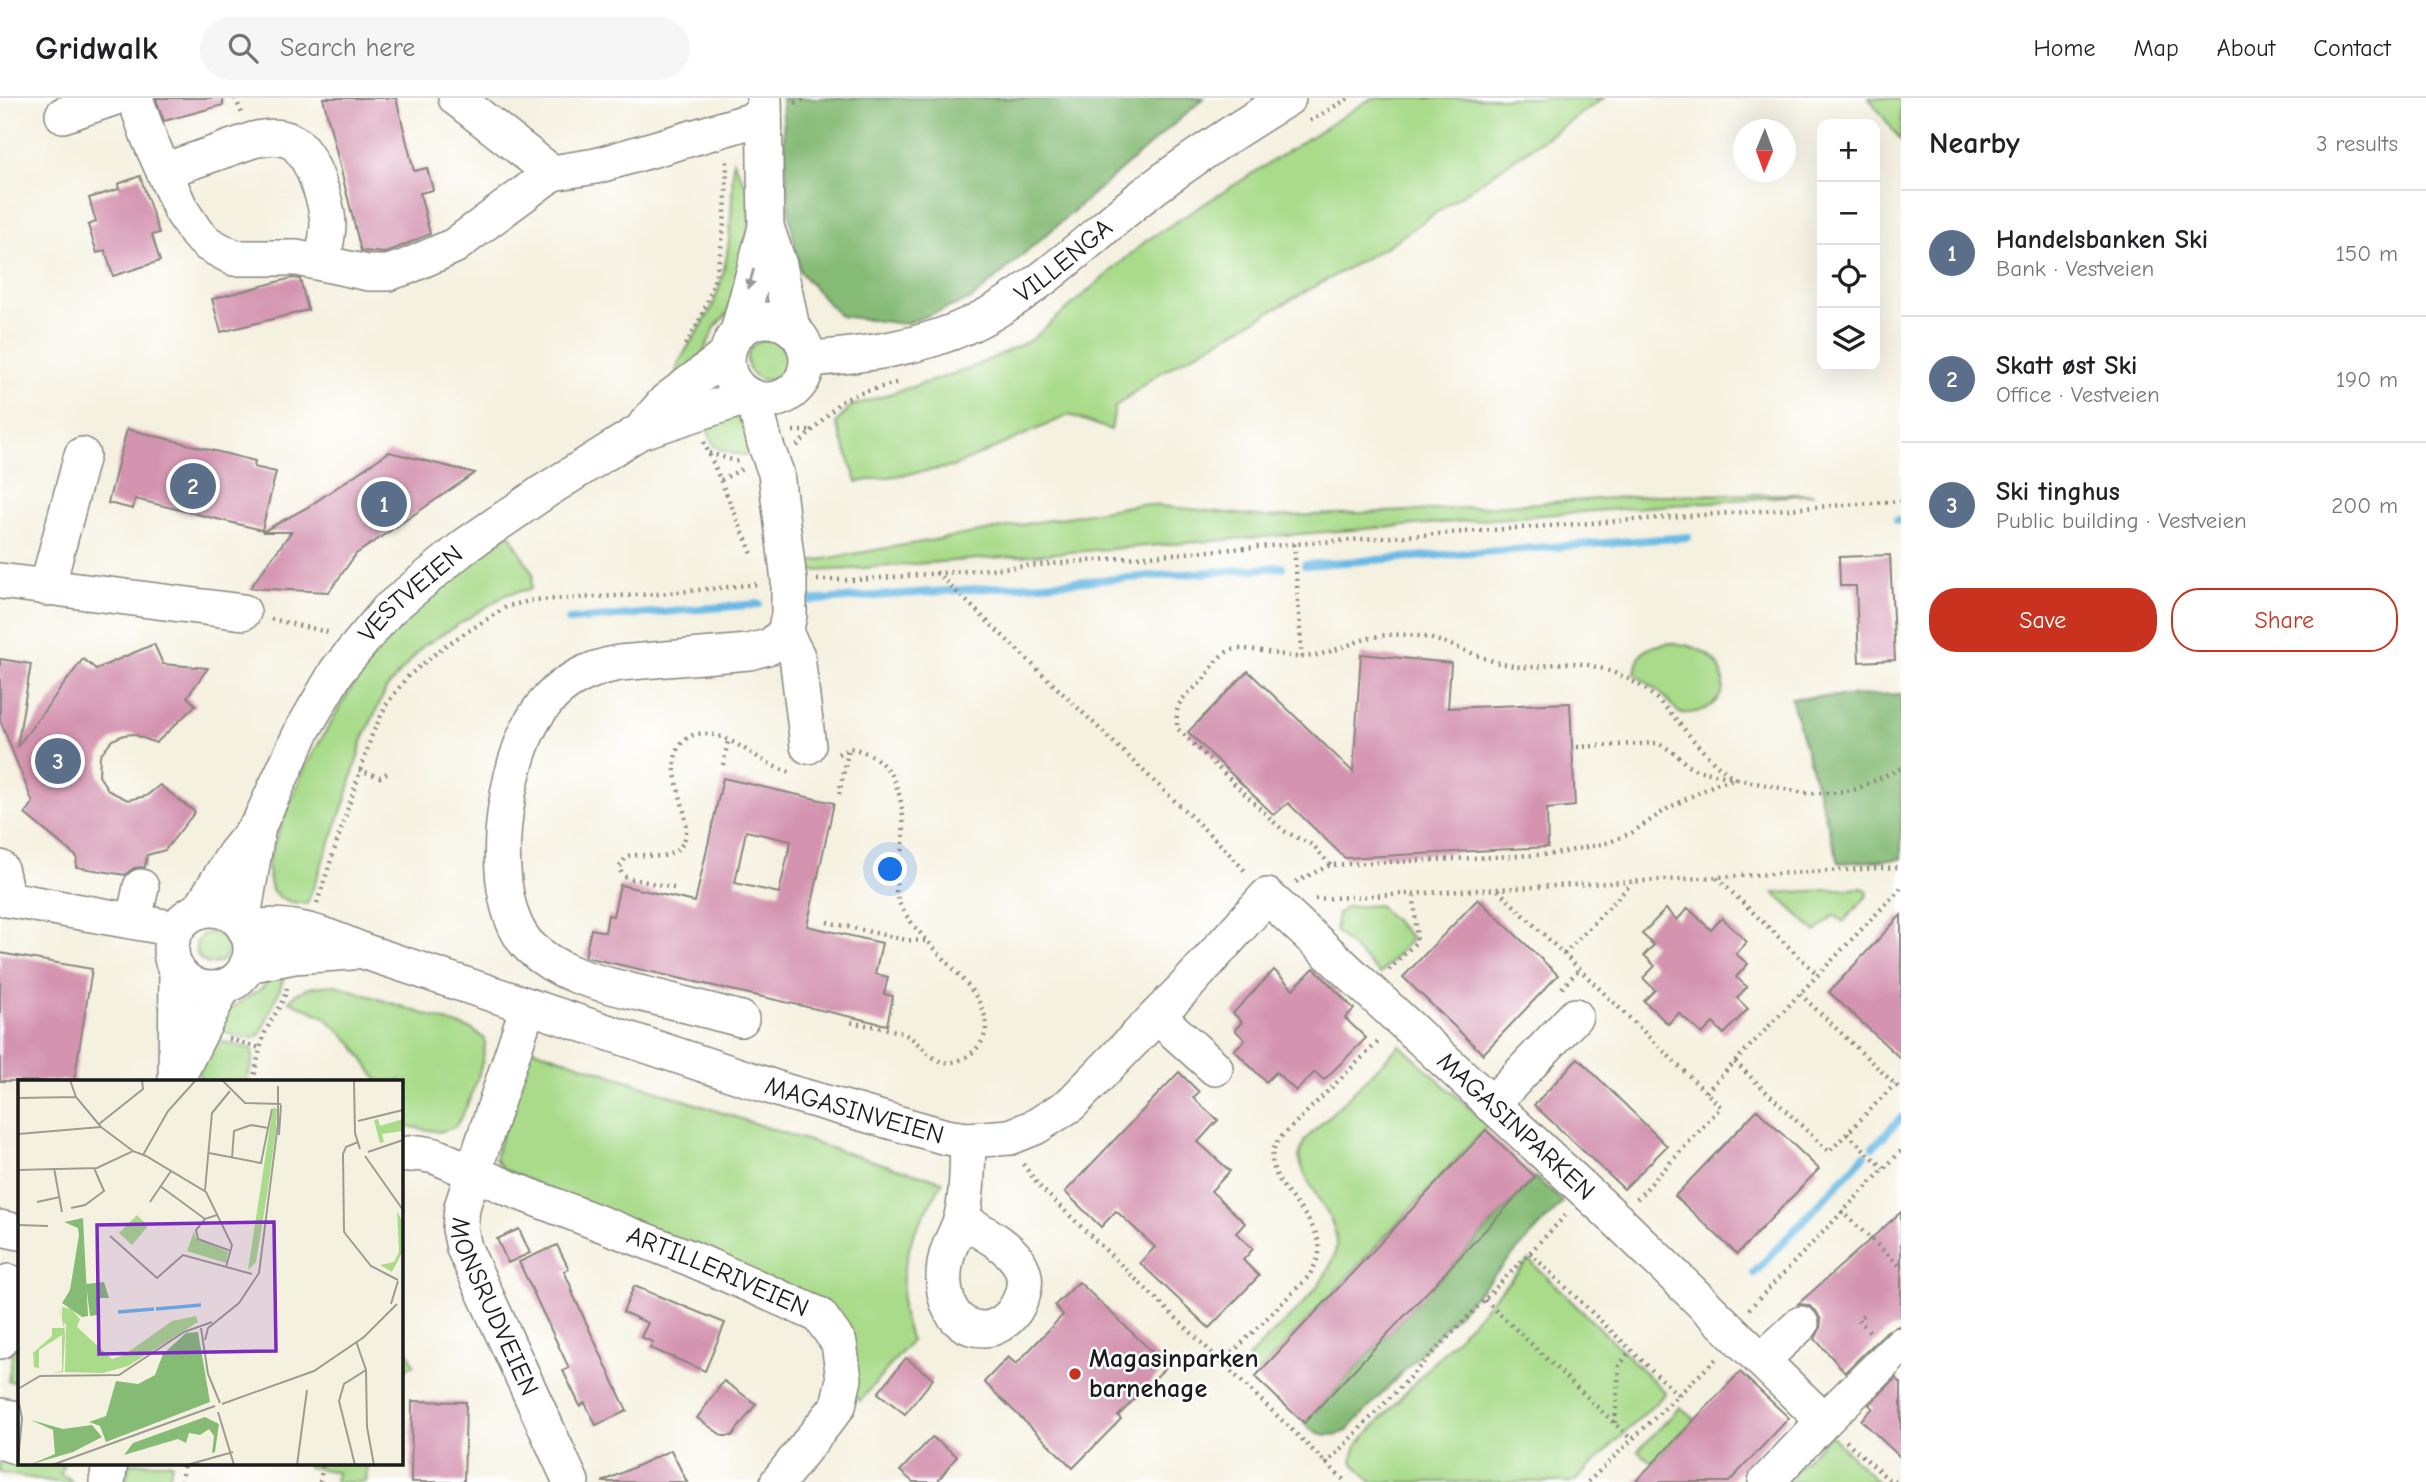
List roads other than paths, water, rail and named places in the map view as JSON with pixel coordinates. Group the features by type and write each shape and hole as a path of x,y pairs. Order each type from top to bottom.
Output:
{"street":[{"path":"63,115 113,98"},
{"path":"135,98 164,171 190,225 216,250 234,258 297,258 368,273 387,273 436,255 469,236 551,173 596,166 665,147 727,127 764,107 766,227 727,368 739,389 751,397 776,473 789,582 789,615 785,634 771,646 760,650 618,663 592,670 571,680 549,698 532,720 512,777 506,808 503,861 507,900 514,925 530,947 551,964 582,978 741,1019"},
{"path":"456,98 551,173"},
{"name":"VILLENGA","path":"808,359 908,346 953,331 990,314 1026,290 1174,173 1289,98"},
{"path":"164,171 268,136 289,140 301,149 311,165 319,188 328,224 322,263"},
{"path":"766,227 779,265 792,328 801,337 808,359 805,374 792,391 776,473"},
{"name":"VESTVEIEN","path":"639,432 666,401 705,374 758,320 782,322 792,328"},
{"name":"VESTVEIEN","path":"176,1080 177,971 171,945 259,824 317,703 357,645 388,610 465,546 545,491 639,432 751,397 771,400 792,391"},
{"path":"47,588 82,455"},
{"path":"0,581 243,612"},
{"path":"785,634 797,656 811,760"},
{"name":"VESTVEIEN","path":"177,1080 250,946 244,926 259,824"},
{"path":"0,868 7,899 137,904 188,920 218,910 228,913 244,926"},
{"name":"MAGASINVEIEN","path":"244,926 298,928 332,937 363,951 788,1092 925,1132 968,1140 1010,1137 1035,1127 1071,1104 1221,949 1267,896"},
{"name":"MAGASINPARKEN","path":"1267,896 1617,1220 1824,1421"},
{"name":"MAGASINVEIEN","path":"235,976 293,956 363,951"},
{"path":"177,971 186,980 210,989 235,976"},
{"name":"MONSRUDVEIEN","path":"528,1006 462,1207 460,1229 464,1248 571,1482"},
{"path":"1157,1016 1215,1068"},
{"path":"1491,1105 1575,1016"},
{"path":"961,1219 968,1140"},
{"name":"ARTILLERIVEIEN","path":"402,1155 427,1154 690,1258 819,1315 839,1343 844,1379 838,1406 778,1482"},
{"path":"0,1228 18,1232"},
{"path":"0,1341 9,1282"},
{"path":"1744,1342 1801,1324"},
{"path":"1766,1482 1901,1345"},
{"path":"0,1416 18,1419"},
{"path":"0,1441 18,1447"},
{"path":"107,1482 109,1464"}],"waterway":[{"path":"1305,565 1688,537"},
{"path":"805,601 1282,567"},
{"path":"569,620 759,604"},
{"path":"1873,1147 1901,1118"},
{"path":"1754,1273 1865,1155"}],"place":[{"name":"Skatt øst Ski","path":"193,486"},
{"name":"Handelsbanken Ski","path":"384,504"},
{"name":"Ski tinghus","path":"58,761"},
{"name":"Magasinparken barnehage","path":"1075,1374"}]}
